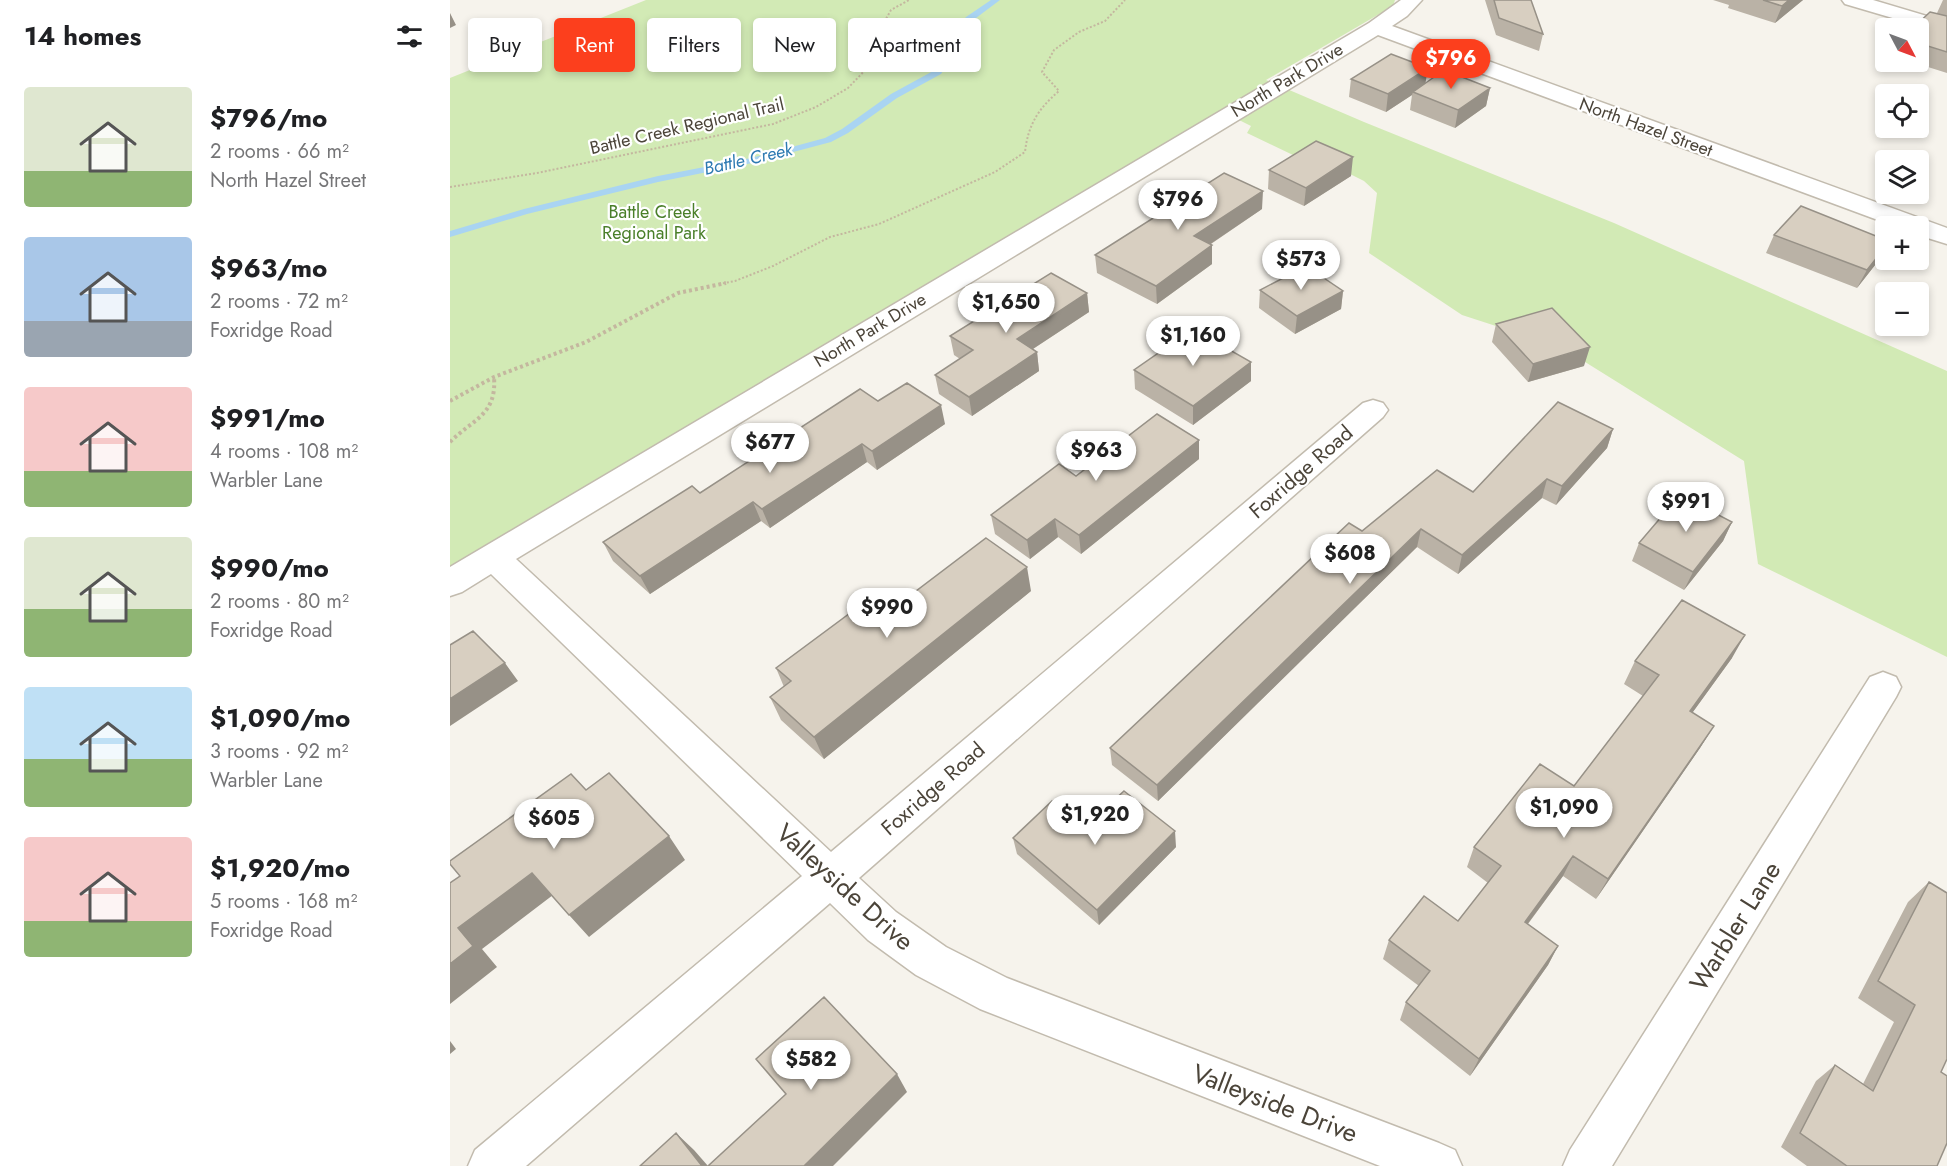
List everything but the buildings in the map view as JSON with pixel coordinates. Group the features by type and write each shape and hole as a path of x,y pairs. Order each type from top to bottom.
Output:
{"street":[{"name":"North Park Drive","path":"450,583 1376,27 1400,12 1412,0"},
{"path":"1865,2 1947,28"},
{"name":"North Hazel Street","path":"1376,27 1887,216"},
{"name":"North Hazel Street","path":"1929,231 1947,236"},
{"name":"Foxridge Road","path":"491,1166 831,878 1373,410"},
{"name":"Valleyside Drive","path":"494,557 882,926 931,961 995,994 1439,1166"},
{"name":"Warbler Lane","path":"1586,1166 1883,687"}],"path":[{"name":"Battle Creek Regional Trail","path":"450,187 537,173 773,124 816,107 848,88 871,64 884,41 882,26 891,10 909,0"},
{"path":"450,401 494,376 586,342 678,293 735,281 773,266 830,237 879,224 995,172 1025,152 1026,136 1037,109 1059,91 1042,72 1054,50 1079,32 1105,21 1125,0"},
{"path":"450,442 487,412 497,393 494,376"}],"green space":[{"name":"Battle Creek Regional Park","path":"646,0 1395,0 1393,6 1266,80 1614,223 1947,371 1947,657 1758,564 1744,461 1561,347 1462,315 1369,253 1377,193 1364,181 1322,160 1293,155 1247,133 1251,126 1229,115 450,583 450,78 468,71 542,72 542,41 554,37 554,72 635,72 635,18 601,18"}],"waterway":[{"name":"Battle Creek","path":"450,234 524,212 658,179 752,160 828,140 845,131 894,96 938,72 945,62 954,36 969,19 996,0"}]}
